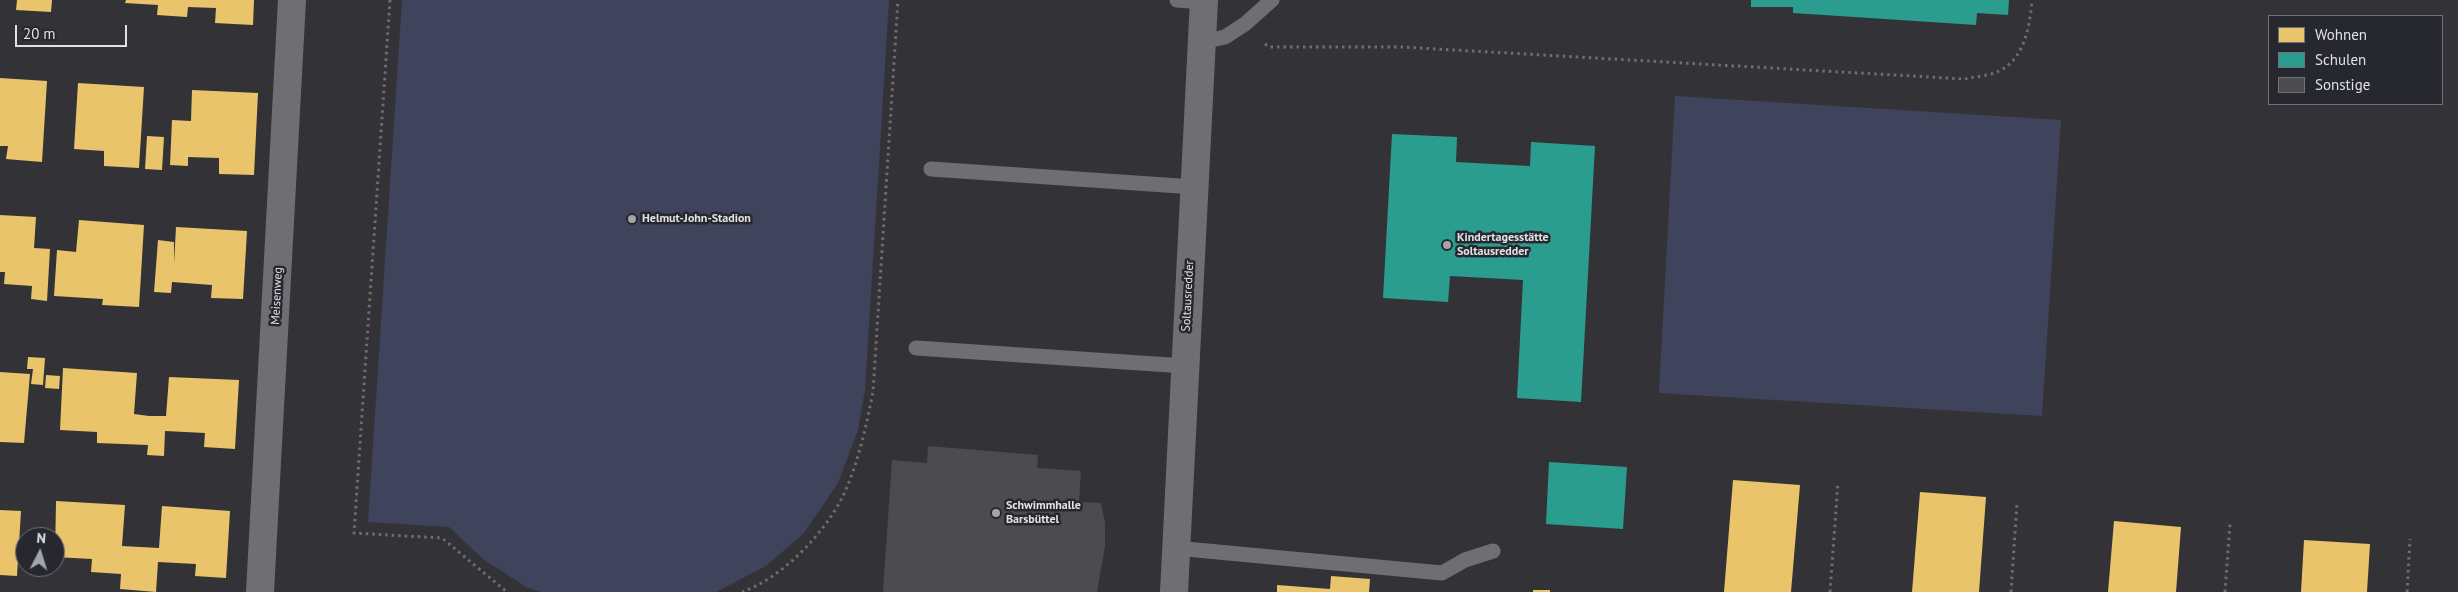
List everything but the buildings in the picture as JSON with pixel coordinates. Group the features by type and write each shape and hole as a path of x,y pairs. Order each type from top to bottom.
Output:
{"street":[{"name":"Meisenweg","path":"260,592 292,0"},
{"name":"Soltausredder","path":"1174,592 1204,1"}],"lane":[{"path":"1177,0 1204,1"},
{"path":"1202,42 1225,37 1244,24 1272,0"},
{"path":"932,170 1194,187"},
{"path":"916,348 1184,366"},
{"path":"1175,548 1442,573 1465,560 1493,551"}],"path":[{"path":"390,0 354,533 442,538 507,592"},
{"path":"742,592 752,588 788,565 816,536 842,496 857,458 873,392 898,0"},
{"path":"1244,24 1269,47 1401,47 1965,79 2000,71 2018,54 2030,25 2032,0"},
{"path":"1830,592 1838,482"},
{"path":"2011,592 2016,503"},
{"path":"2226,592 2230,524"},
{"path":"2407,592 2410,539"}],"shaded area":[{"name":"Helmut-John-Stadion","path":"402,0 889,0 865,390 858,430 838,483 804,533 766,566 716,592 541,592 526,587 483,559 449,527 368,522"},
{"path":"1675,96 2061,120 2042,416 1659,393"}],"place":[{"name":"Helmut-John-Stadion","path":"632,219"},
{"name":"Kindertagesstätte Soltausredder","path":"1447,245"},
{"name":"Schwimmhalle Barsbüttel","path":"996,513"}]}
